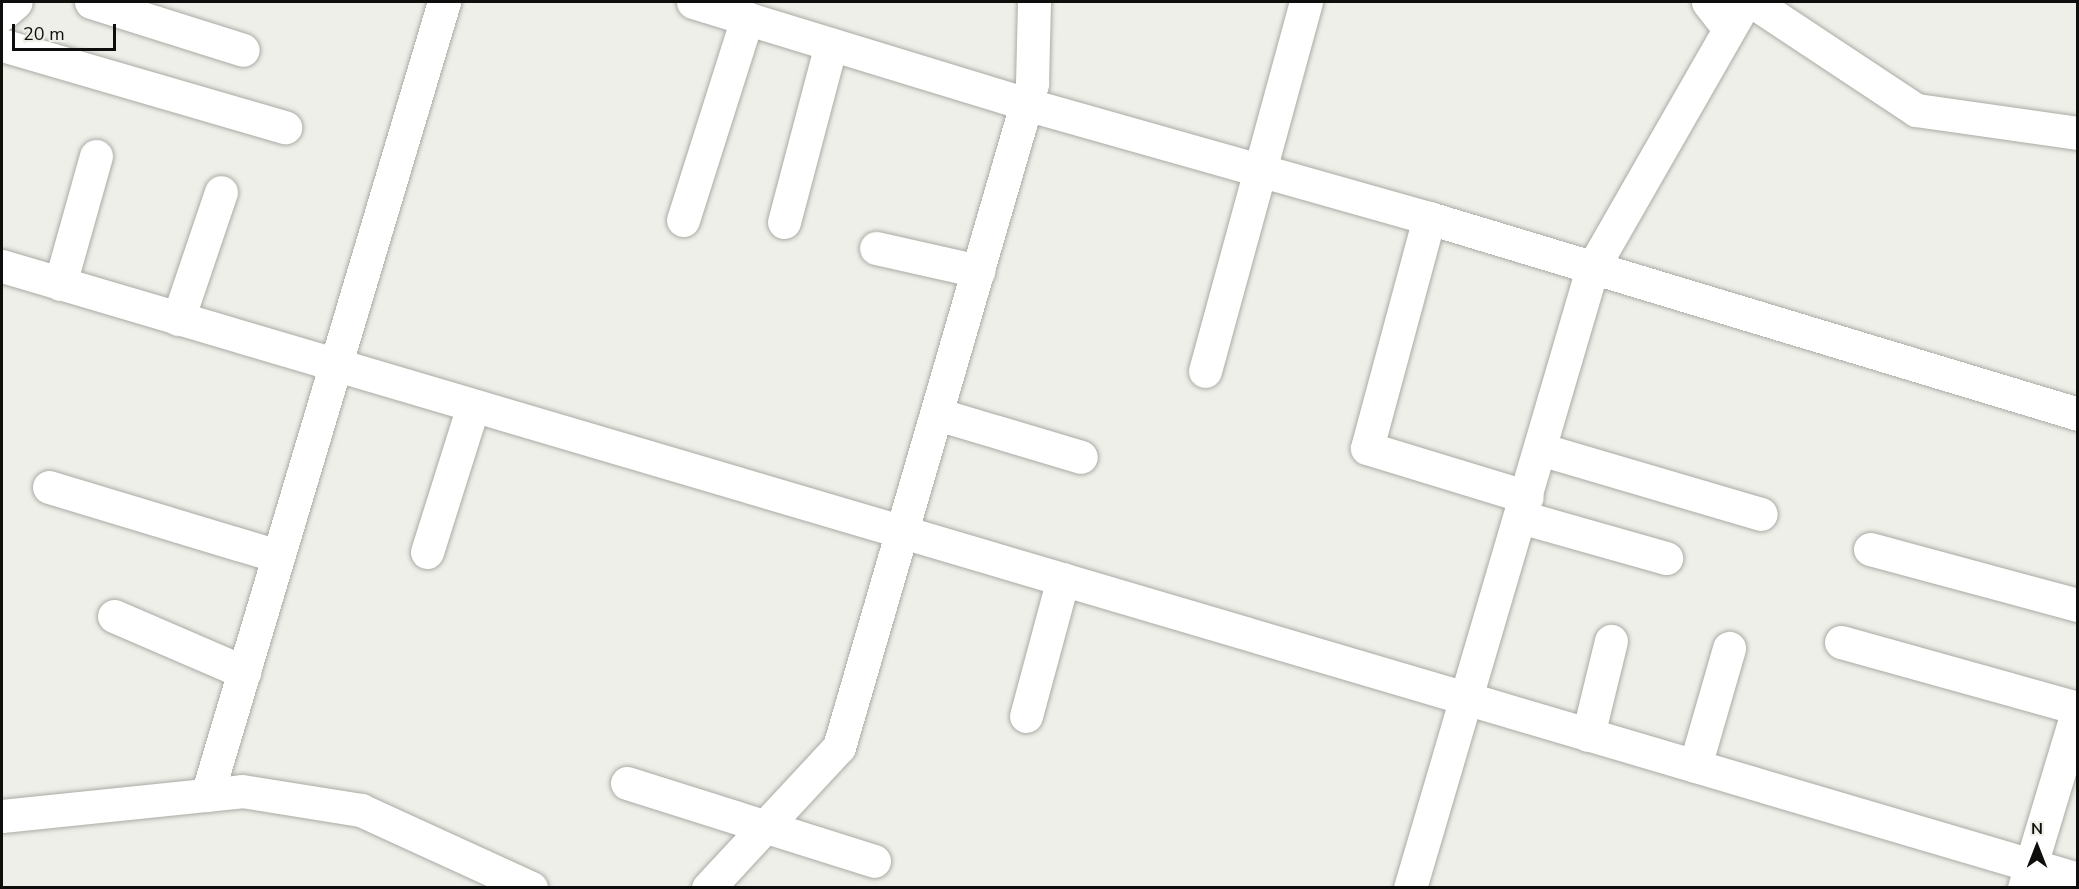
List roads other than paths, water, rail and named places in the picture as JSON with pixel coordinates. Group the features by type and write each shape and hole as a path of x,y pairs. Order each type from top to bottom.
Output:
{"street":[{"path":"2,14 16,2"},
{"path":"92,2 243,50"},
{"path":"207,795 444,2"},
{"path":"693,2 1026,104 1262,173 1429,218 2078,414"},
{"path":"708,888 839,747 904,531 1032,84 1034,2"},
{"path":"1205,371 1262,173 1306,2"},
{"path":"1410,888 1524,507 1592,269 1737,15 1708,2"},
{"path":"1753,2 1916,110 2078,133"},
{"path":"683,220 747,18"},
{"path":"784,222 831,44"},
{"path":"2,45 285,127"},
{"path":"60,284 96,156"},
{"path":"178,320 221,192"},
{"path":"1429,218 1367,448 1666,558"},
{"path":"876,248 978,271"},
{"path":"2,266 178,320 904,531 1695,766 2027,876 2078,879"},
{"path":"427,552 473,406"},
{"path":"938,414 1081,457"},
{"path":"1540,449 1761,514"},
{"path":"49,487 278,556"},
{"path":"1870,549 2078,605"},
{"path":"1026,716 1063,579"},
{"path":"114,616 243,672"},
{"path":"1588,735 1611,641"},
{"path":"1841,642 2078,708 2066,788 2027,876"},
{"path":"1695,766 1729,648"},
{"path":"627,783 874,861"},
{"path":"2,816 242,791 361,810 531,888"}]}
